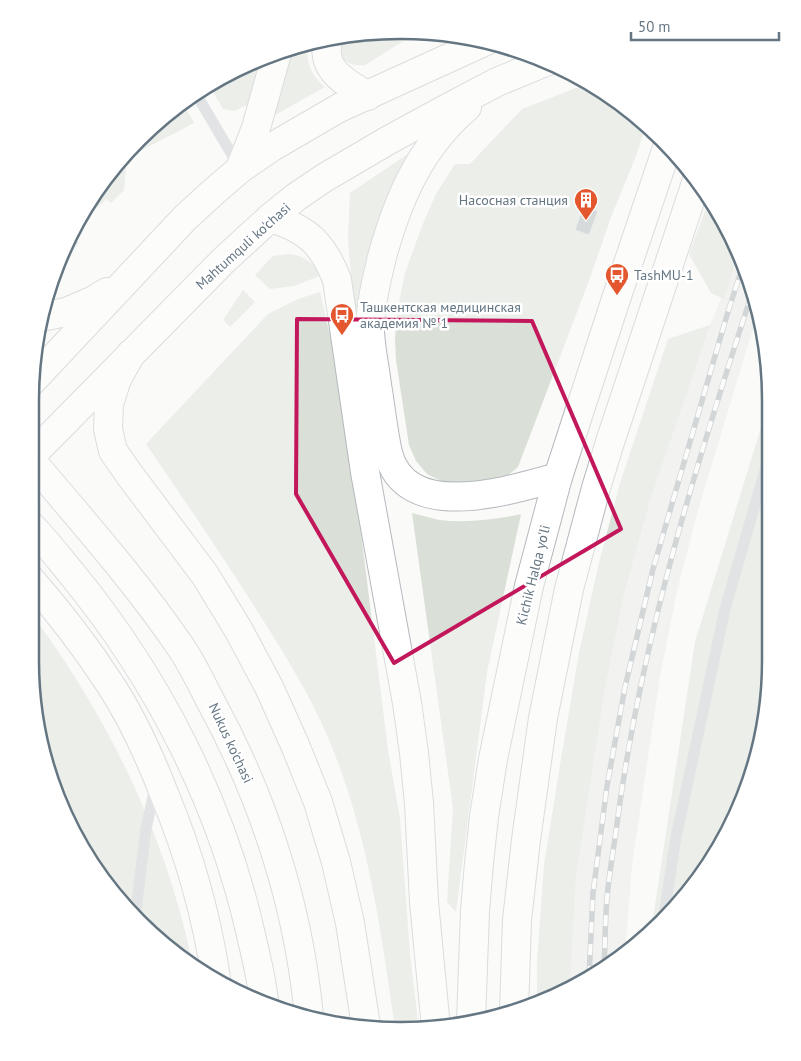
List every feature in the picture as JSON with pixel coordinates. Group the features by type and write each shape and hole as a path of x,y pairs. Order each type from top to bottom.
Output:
{"main road":[{"path":"327,47 328,58 332,68 342,80 368,96"},
{"path":"40,372 192,213 240,169 272,147 339,108 474,47"},
{"path":"240,169 256,128 275,61"},
{"name":"Mahtumquli ko'chasi","path":"39,449 217,266 296,197 332,173 395,137 497,82 537,65"},
{"path":"497,82 463,111 430,146 404,192 387,240 375,287 370,320 371,343 386,443 391,462 404,481 430,494 472,496 518,488 558,477 596,488"},
{"name":"Kichik Halqa yo'li","path":"471,1015 479,863 484,817 493,759 528,586 558,477 665,154"},
{"path":"514,1004 517,920 527,831 542,727 570,589 596,488 694,190"},
{"path":"270,218 293,226 313,240 328,258 338,280 366,472 411,728 419,802 424,902 435,1020"},
{"path":"49,315 66,312 94,300 128,279"},
{"path":"131,354 117,378 109,404 108,429 113,451 205,575 252,654 288,728 318,802 336,862 350,923 365,1020"},
{"path":"39,469 71,508"},
{"path":"39,476 71,508"},
{"name":"Nukus ko'chasi","path":"71,508 128,575 181,647 224,724 260,807 284,881 302,960 308,1010"},
{"path":"39,535 96,603 144,674 166,712 204,789 220,829 246,913 256,954 263,995"},
{"path":"39,589 66,621 110,684 142,742 181,836 193,872 208,932 215,971"}],"lane":[{"path":"200,100 240,169"},
{"path":"665,906 676,837 725,609 762,481"},
{"path":"136,907 146,829 157,775"}],"highlighted area":[{"path":"297,319 532,321 621,529 394,663 296,494"}],"shaded area":[{"path":"406,39 365,65 350,64 339,55 340,44"},
{"path":"308,51 310,68 325,87 268,119 286,58"},
{"path":"269,64 260,98 235,111 223,109 213,92"},
{"path":"580,86 621,114 643,133 518,467 505,478 457,486 427,474 416,461 409,445 396,360 397,313 405,273 436,194 455,164 470,164 522,109"},
{"path":"187,109 194,123 138,152 162,129"},
{"path":"411,152 366,274 354,316 348,238 350,193"},
{"path":"126,165 124,190 111,203 106,199 91,214"},
{"path":"706,208 735,263 724,299 711,293 689,254"},
{"path":"76,240 79,243 72,249"},
{"path":"291,254 309,261 322,275 294,286 270,289 255,275 273,256"},
{"path":"736,264 754,325 698,510 677,591 660,676 632,865 626,943 570,980 576,877 605,688 624,594 650,501 710,325"},
{"path":"243,290 255,302 230,327 223,320"},
{"path":"320,292 331,340 338,348 388,750 400,819 410,954 418,1021 394,1022 378,916 362,842 341,770 320,719 296,674 261,617 219,551 146,444 268,314 298,299"},
{"path":"710,325 650,501 624,594 605,688 576,877 570,980 537,996 537,963 544,865 579,653 598,567 620,483 668,339"},
{"path":"762,424 762,660 759,708 750,754 735,799 714,841 687,881 653,919 695,642"},
{"path":"412,513 439,520 460,521 491,519 521,514 487,672 456,912 447,902 453,808"},
{"path":"39,625 84,693 130,778 166,868 190,954 162,932 129,899 100,861 76,820 58,777 46,731 40,684"}],"building":[{"name":"Насосная станция","path":"583,207 598,211 589,235 575,230"}],"railway":[{"path":"589,969 593,893 607,786 625,687 653,569 740,275"},
{"path":"604,959 609,881 626,761 639,693 690,490 749,303"}],"place":[{"name":"Насосная станция","path":"586,221"},
{"name":"TashMU-1","path":"617,296"},
{"name":"Ташкентская медицинская академия № 1","path":"342,336"}]}
